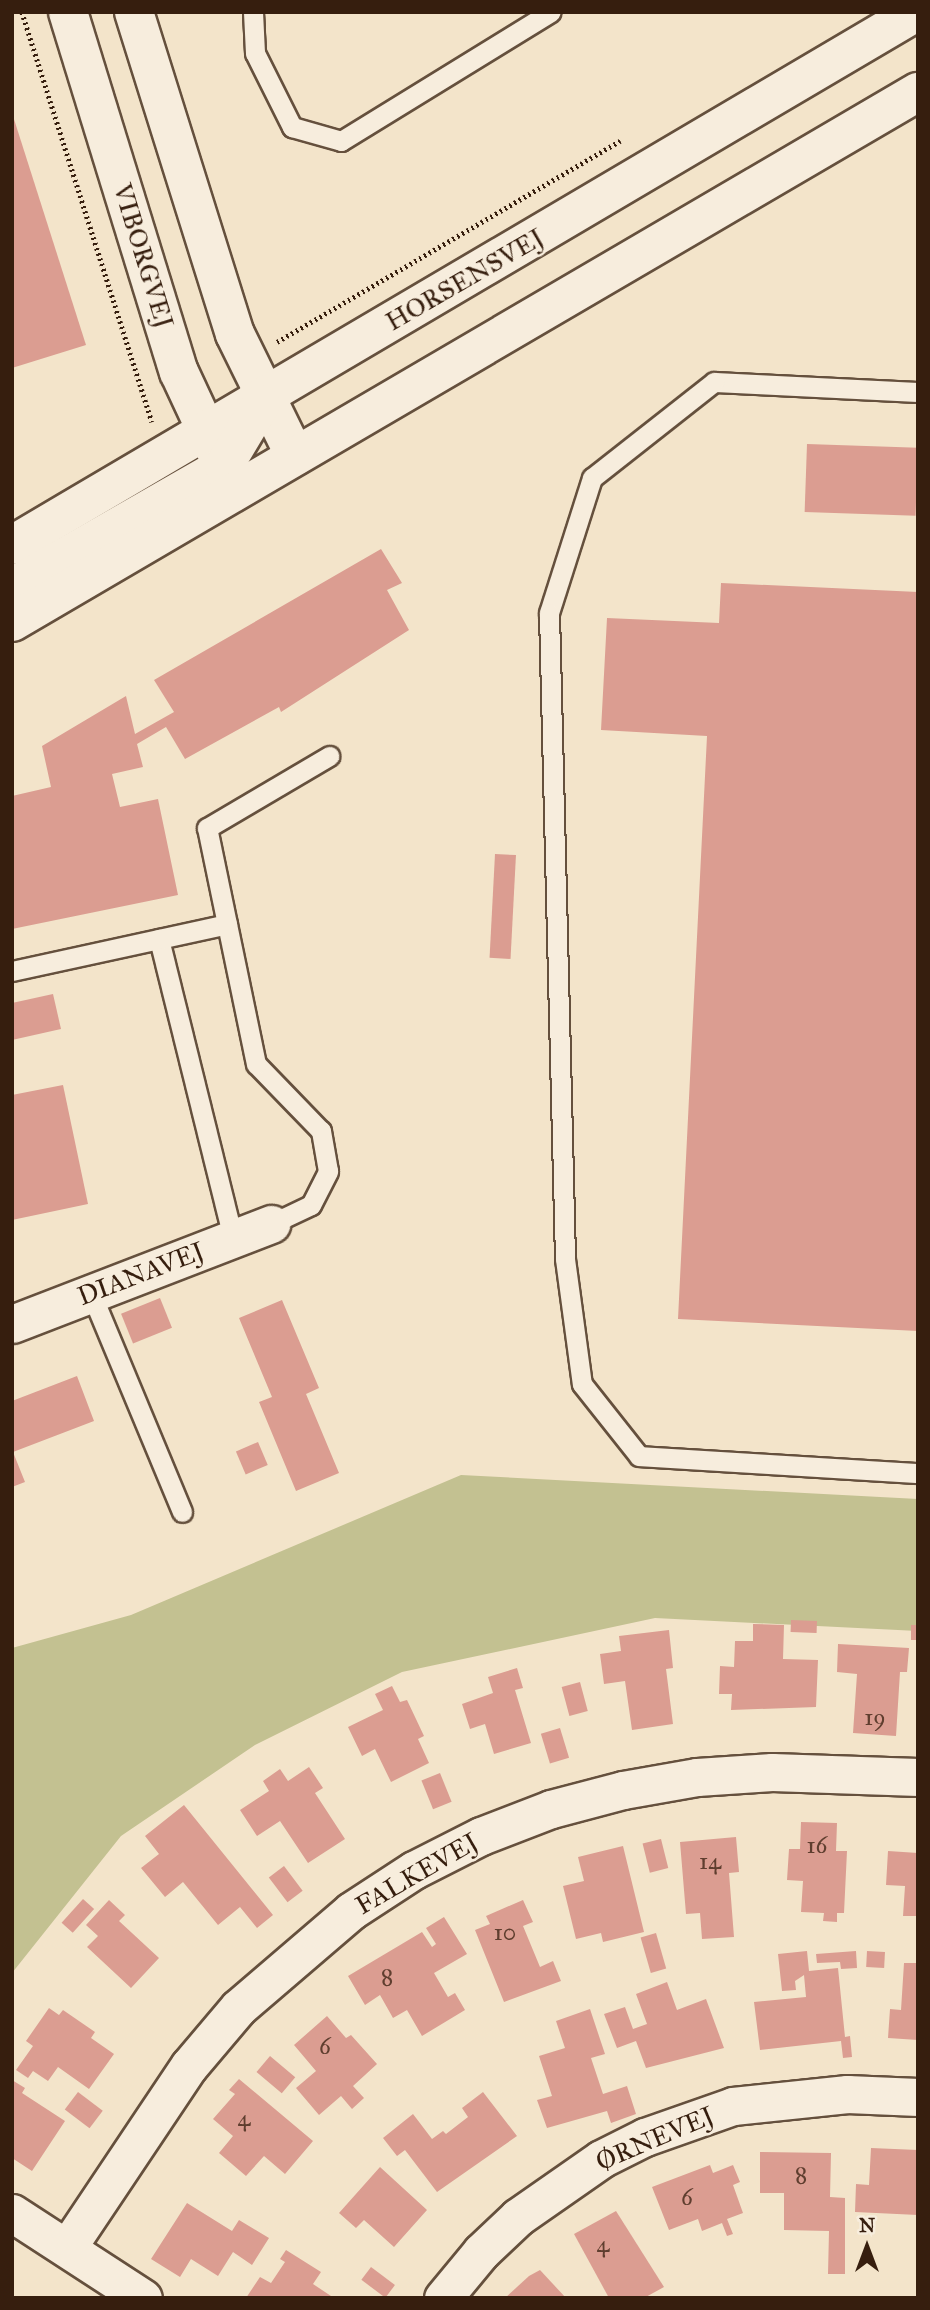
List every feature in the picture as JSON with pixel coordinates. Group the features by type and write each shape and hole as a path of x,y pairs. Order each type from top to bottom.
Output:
{"main road":[{"name":"VIBORGVEJ","path":"68,12 169,343 206,433 230,479"},
{"path":"134,12 235,334 264,399 295,456"},
{"name":"HORSENSVEJ","path":"12,545 264,399 916,12"},
{"path":"12,587 230,479 295,456 918,92"},
{"path":"12,622 230,479 264,399"}],"street":[{"name":"DIANAVEJ","path":"12,1324 271,1224"},
{"name":"FALKEVEJ","path":"68,2248 190,2066 238,2008 351,1911 414,1870 504,1827 623,1790 697,1777 772,1772 918,1777"},
{"name":"ØRNEVEJ","path":"443,2298 481,2252 518,2217 601,2159 645,2137 733,2106 847,2094 918,2097"},
{"path":"12,2213 142,2298"}],"lane":[{"path":"253,12 255,53 292,127 341,141 551,12"},
{"path":"918,392 714,382 592,478 549,613 565,1259 582,1384 639,1456 918,1473"},
{"path":"271,1224 310,1205 328,1171 321,1131 256,1064 207,828 329,756"},
{"path":"12,971 227,924"},
{"path":"159,939 233,1238"},
{"path":"91,1293 182,1512"}],"path":[{"path":"22,12 152,424"}],"shaded area":[{"path":"461,1475 918,1499 918,1631 655,1618 402,1672 255,1745 121,1836 12,1973 12,1648 131,1615"}],"building":[{"path":"12,117 86,345 12,368"},
{"path":"807,444 918,448 916,516 805,512"},
{"path":"381,549 402,583 387,590 409,630 281,712 279,707 185,759 166,727 137,744 143,767 112,774 120,807 158,799 178,895 12,929 12,796 51,787 42,746 126,696 135,734 174,712 154,680"},
{"path":"721,583 918,592 918,1331 678,1319 707,736 601,730 607,618 719,623"},
{"path":"495,854 516,855 511,959 490,958"},
{"path":"53,994 61,1029 12,1040 12,1003"},
{"path":"63,1085 88,1204 12,1220 12,1095"},
{"path":"160,1298 172,1328 133,1343 121,1314"},
{"path":"282,1300 319,1388 306,1394 339,1473 296,1491 259,1402 272,1397 239,1318"},
{"path":"77,1376 94,1421 13,1452 25,1482 12,1487 12,1401"},
{"path":"258,1442 268,1465 246,1474 236,1451"},
{"path":"791,1620 817,1621 817,1633 791,1632"},
{"path":"753,1624 784,1625 783,1659 818,1660 816,1707 731,1710 732,1694 719,1694 720,1666 734,1667 735,1641 753,1641"},
{"path":"911,1625 918,1625 918,1640 911,1640"},
{"path":"669,1630 673,1668 666,1669 673,1724 632,1730 625,1681 604,1684 600,1654 621,1651 619,1636"},
{"path":"838,1644 909,1648 907,1672 900,1672 896,1736 853,1733 857,1674 837,1672"},
{"path":"517,1668 523,1688 515,1690 531,1743 494,1754 485,1724 470,1729 462,1704 493,1693 488,1677"},
{"path":"580,1682 588,1711 569,1716 562,1687"},
{"path":"392,1686 400,1702 407,1700 424,1736 418,1739 429,1763 391,1782 375,1749 362,1756 348,1727 383,1710 375,1694"},
{"path":"560,1728 569,1758 550,1763 541,1734"},
{"path":"309,1767 323,1788 315,1793 345,1839 308,1863 280,1821 257,1836 240,1810 269,1791 263,1781 280,1769 288,1781"},
{"path":"440,1773 452,1802 433,1809 421,1780"},
{"path":"184,1805 273,1915 257,1928 240,1907 218,1925 183,1882 165,1897 141,1868 159,1854 145,1836"},
{"path":"801,1822 837,1823 836,1851 847,1851 844,1913 837,1913 837,1922 823,1921 824,1913 801,1912 803,1881 787,1880 789,1849 800,1849"},
{"path":"736,1837 739,1872 729,1873 734,1937 702,1939 700,1913 686,1914 680,1842"},
{"path":"661,1839 668,1868 650,1873 643,1844"},
{"path":"623,1846 644,1932 603,1942 601,1933 576,1939 563,1886 584,1881 578,1857"},
{"path":"888,1851 918,1853 918,1916 903,1916 905,1886 886,1885"},
{"path":"284,1866 303,1891 287,1902 269,1877"},
{"path":"83,1899 94,1909 73,1933 62,1923"},
{"path":"109,1900 125,1915 119,1921 159,1958 131,1988 87,1947 98,1936 86,1925"},
{"path":"523,1900 533,1922 523,1926 540,1967 553,1961 561,1981 504,2002 475,1930 490,1924 486,1916"},
{"path":"444,1917 467,1954 434,1973 448,1997 455,1993 465,2010 422,2036 407,2010 393,2018 380,1995 365,2005 348,1976 422,1932 432,1947 436,1944 426,1928"},
{"path":"656,1933 666,1969 651,1973 641,1937"},
{"path":"807,1951 809,1971 838,1968 845,2037 850,2036 852,2057 843,2058 841,2041 760,2050 754,2002 806,1997 804,1975 795,1981 796,1990 782,1991 778,1954"},
{"path":"856,1951 857,1968 841,1969 840,1962 817,1963 816,1954"},
{"path":"867,1951 885,1952 884,1968 866,1967"},
{"path":"904,1963 918,1963 918,2040 888,2038 890,2009 901,2010"},
{"path":"667,1982 677,2010 706,1999 724,2048 646,2068 636,2041 617,2048 604,2014 625,2007 633,2029 647,2024 636,1994"},
{"path":"49,2008 59,2015 63,2010 95,2032 91,2038 114,2054 89,2089 58,2067 48,2081 33,2071 28,2078 16,2070 33,2046 26,2041"},
{"path":"590,2009 605,2054 591,2058 603,2094 627,2086 636,2114 611,2123 607,2111 547,2128 537,2100 552,2096 539,2056 565,2048 556,2021"},
{"path":"327,2016 346,2038 351,2035 377,2064 353,2086 364,2098 352,2109 341,2096 319,2115 296,2088 316,2071 294,2045"},
{"path":"270,2056 295,2077 282,2093 257,2072"},
{"path":"239,2079 313,2141 285,2174 264,2156 246,2176 219,2153 233,2136 213,2119 235,2094 229,2090"},
{"path":"12,2080 25,2088 22,2093 65,2121 32,2171 12,2158"},
{"path":"78,2092 103,2111 90,2128 65,2110"},
{"path":"483,2092 517,2136 437,2192 405,2150 397,2156 383,2138 413,2114 432,2139 443,2131 446,2134 468,2117 462,2108"},
{"path":"871,2148 918,2150 918,2215 855,2212 856,2184 869,2185"},
{"path":"760,2152 831,2153 830,2197 845,2198 845,2274 828,2274 829,2231 784,2230 784,2193 760,2193"},
{"path":"710,2165 713,2173 733,2165 740,2182 733,2185 743,2213 727,2219 733,2234 727,2236 722,2223 702,2231 698,2219 669,2230 652,2187"},
{"path":"380,2167 427,2210 394,2247 364,2220 356,2228 339,2213"},
{"path":"187,2203 232,2231 239,2220 269,2238 252,2265 233,2252 218,2276 191,2259 180,2277 151,2259"},
{"path":"616,2211 664,2287 644,2298 609,2298 574,2234"},
{"path":"286,2250 321,2272 313,2284 334,2298 246,2298 260,2277 271,2283 285,2262 280,2259"},
{"path":"371,2267 395,2285 385,2298 361,2280"},
{"path":"540,2270 566,2298 505,2298 529,2276"}]}
